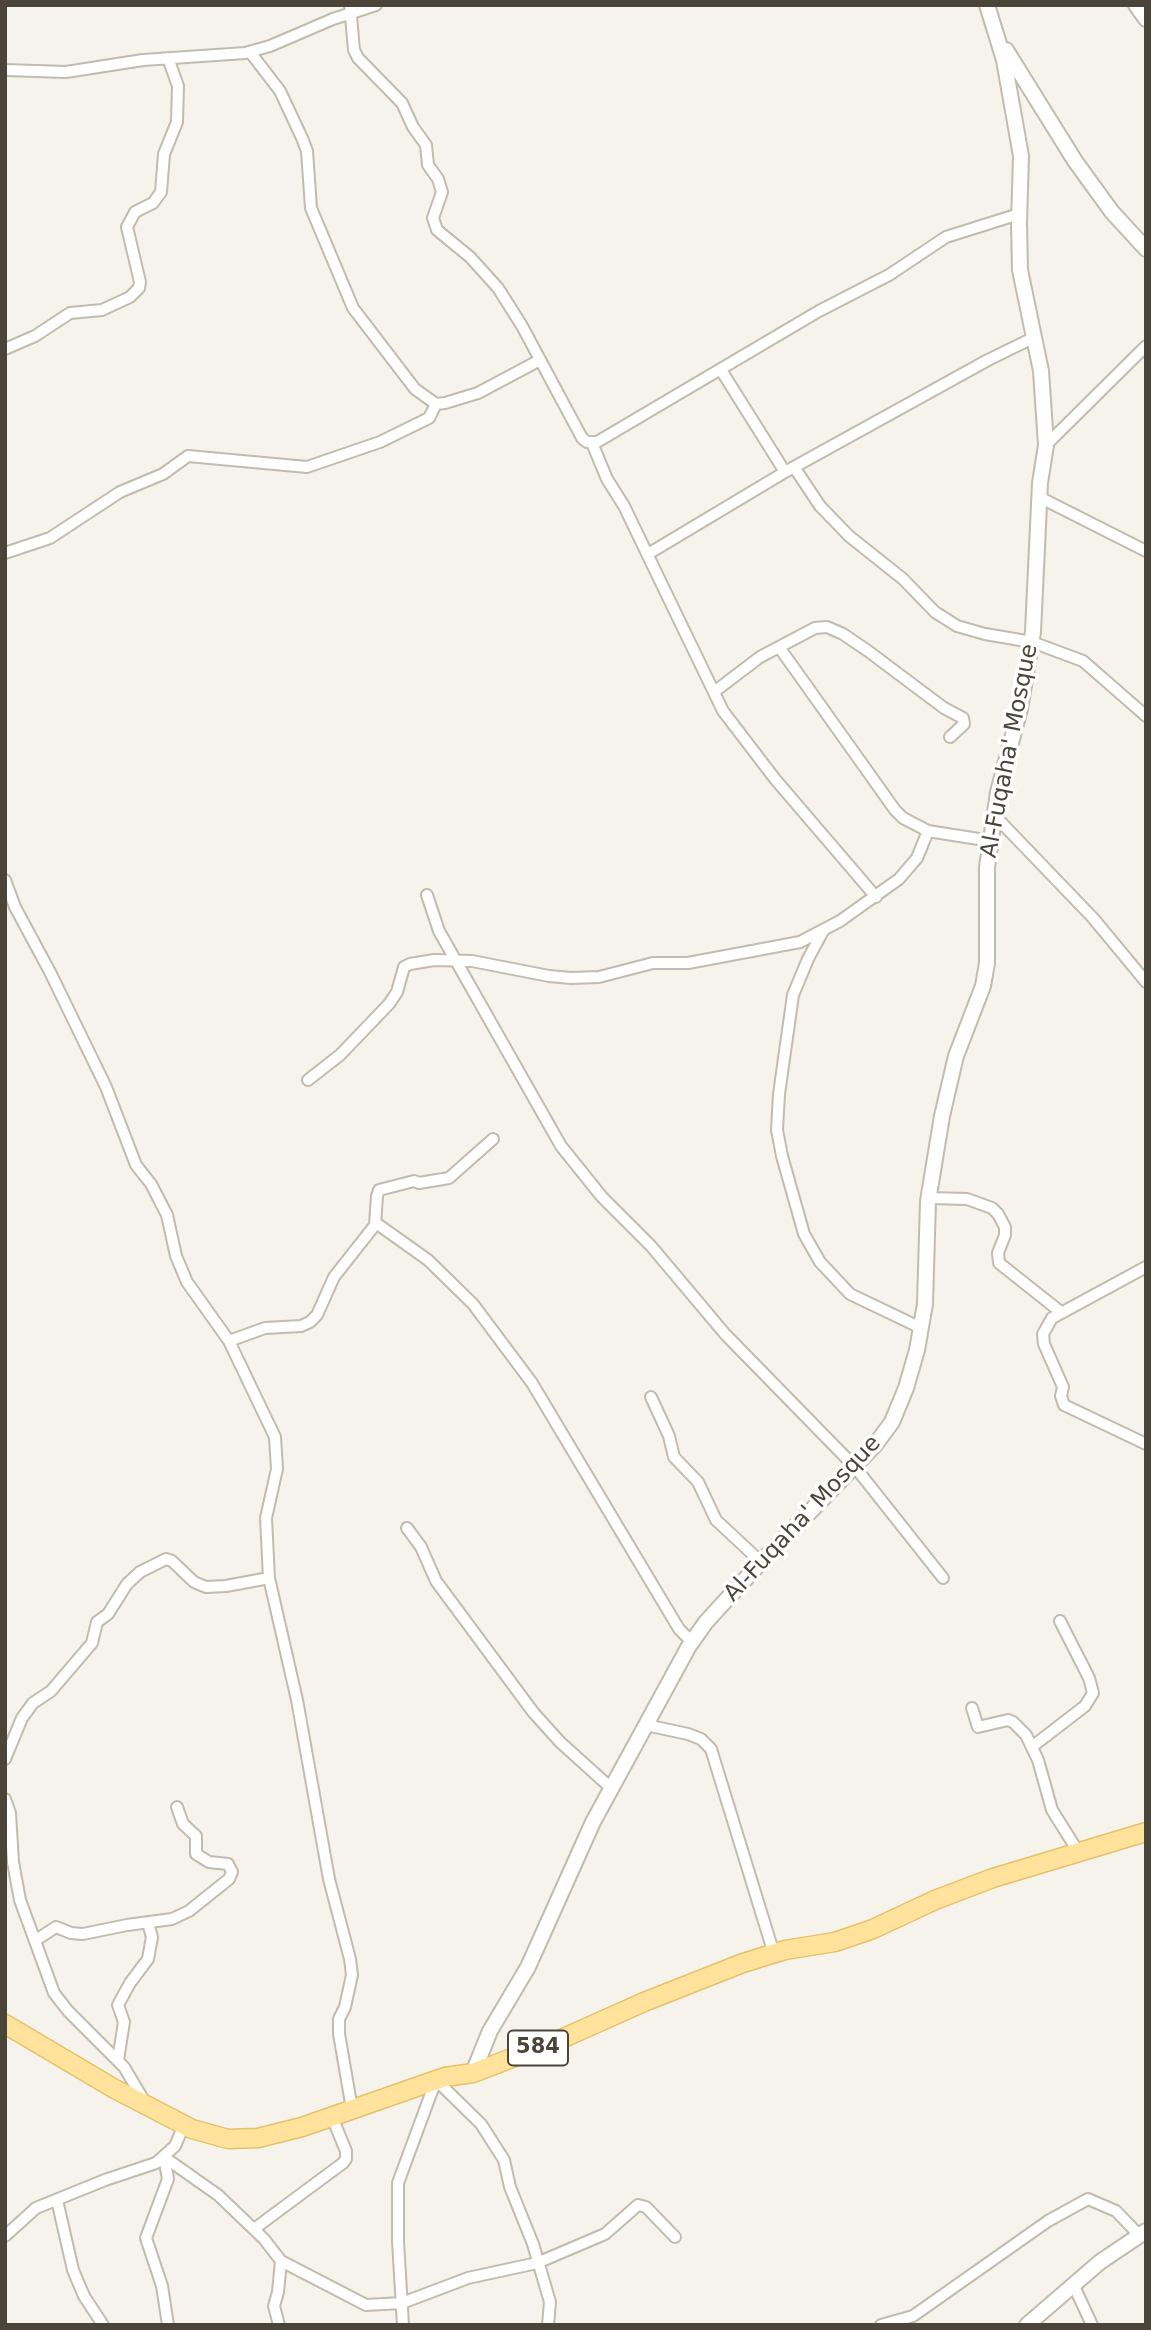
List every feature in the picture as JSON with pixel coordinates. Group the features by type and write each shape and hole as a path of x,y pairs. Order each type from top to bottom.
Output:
{"main road":[{"path":"1079,1853 1146,1832"},
{"path":"1079,1853 1146,1842"},
{"name":"584","path":"5,2024 147,2107 184,2125 214,2136 242,2139 270,2136 436,2080 473,2073 559,2040 644,2001 774,1954 835,1942 993,1878 1079,1853"}],"street":[{"path":"5,69 66,72 168,58 250,52 351,9 376,5"},
{"name":"Al-Fuqaha' Mosque","path":"473,2073 490,2031 528,1967 611,1788 692,1642 706,1622 761,1562 875,1446 892,1422 906,1388 921,1328 925,1304 929,1198 942,1116 956,1056 983,986 987,963 987,867 998,792 1020,709 1032,642 1039,496 1046,445 1042,382 1020,270 1021,156 1004,60 987,5"},
{"path":"1136,5 1146,19"},
{"path":"351,9 354,50 358,58 402,103 413,127 426,145 428,165 438,179 442,192 433,218 436,230 470,257 498,288 582,438 592,443 819,311 889,275 946,237 1019,215"},
{"path":"992,22 1009,56 1074,161 1112,212 1146,249"},
{"path":"250,52 280,91 302,138 307,151 311,208 353,308 415,389 436,404"},
{"path":"5,349 35,336 70,313 102,310 130,298 139,288 140,282 127,227 135,212 152,203 161,192 164,154 177,122 178,86 168,58"},
{"path":"648,554 790,469 1035,337"},
{"path":"1046,445 1146,346"},
{"path":"5,553 58,534 80,516 120,492 163,474 188,456 307,467 392,436 429,418 436,404 478,393 540,360"},
{"path":"721,370 790,469 820,506 849,536 903,579 935,612 957,626 1032,642 1083,661 1146,716"},
{"path":"592,443 607,479 624,506 714,692 744,740 876,897"},
{"path":"1039,496 1146,551"},
{"path":"714,692 760,657 821,626 843,634 963,719 964,724 950,737"},
{"path":"779,647 897,812 911,824 928,831 991,841"},
{"path":"995,816 1093,918 1146,982"},
{"path":"308,1080 340,1055 389,1004 397,992 404,967 419,961 456,961 488,963 549,976 598,977 653,963 688,963 800,942 876,897 900,879 917,859 928,831"},
{"path":"5,880 10,911 50,972 106,1087 135,1165 151,1184 167,1215 176,1256 187,1282 229,1341 275,1437 276,1469 266,1518 269,1578 297,1700 330,1879 351,1967 350,1991 339,2019 339,2034 352,2109"},
{"path":"427,895 439,931 561,1146 602,1197 651,1246 725,1334 855,1467 943,1578"},
{"path":"824,929 793,995 779,1094 777,1130 782,1156 804,1234 820,1262 850,1294 921,1328"},
{"path":"229,1341 265,1328 301,1326 313,1321 334,1277 376,1223 379,1190 414,1181 419,1183 449,1178 493,1139"},
{"path":"929,1198 967,1199 992,1208 1005,1227 1003,1244 998,1253 999,1262 1062,1312"},
{"path":"376,1223 428,1260 473,1304 532,1383 679,1629 692,1642"},
{"path":"1146,1268 1052,1318 1043,1334 1063,1387 1061,1396 1064,1405 1146,1444"},
{"path":"651,1397 669,1436 674,1457 698,1482 716,1520 761,1562"},
{"path":"407,1528 421,1547 436,1581 533,1712 560,1742 611,1788"},
{"path":"5,1759 22,1717 33,1703 51,1691 92,1643 97,1622 108,1614 127,1584 140,1572 166,1559 172,1561 194,1582 206,1587 269,1578"},
{"path":"1032,1746 1085,1706 1093,1693 1089,1678 1059,1621"},
{"path":"972,1709 978,1727 1002,1721 1013,1722 1026,1735 1052,1810 1079,1853"},
{"path":"646,1725 688,1734 701,1739 711,1749 774,1954"},
{"path":"5,1799 10,1813 13,1862 19,1894 54,1993 61,2004 118,2060 132,2078 147,2107"},
{"path":"36,1940 54,1927 83,1934 115,1926 172,1919 189,1911 231,1875 231,1868 226,1863 197,1856 194,1849 196,1838 183,1824 177,1807"},
{"path":"5,1895 19,1894"},
{"path":"118,2060 124,2022 118,2006 150,1952 152,1937 148,1923"},
{"path":"403,2325 398,2183 436,2080 481,2124 503,2160 550,2302 548,2325"},
{"path":"254,2229 346,2159 346,2151 332,2116"},
{"path":"5,2236 36,2208 105,2180 149,2167 175,2146 184,2125"},
{"path":"164,2157 218,2195 254,2229 281,2261 366,2305 402,2303 468,2278 537,2263 605,2234 638,2205 646,2207 675,2237"},
{"path":"164,2157 168,2179 146,2238 162,2286 168,2325"},
{"path":"881,2325 914,2316 1048,2221 1088,2199 1116,2211 1142,2233 1073,2284 1027,2325"},
{"path":"57,2200 73,2270 84,2295 103,2325"},
{"path":"279,2325 274,2306 281,2261"},
{"path":"1073,2284 1092,2325"}]}
